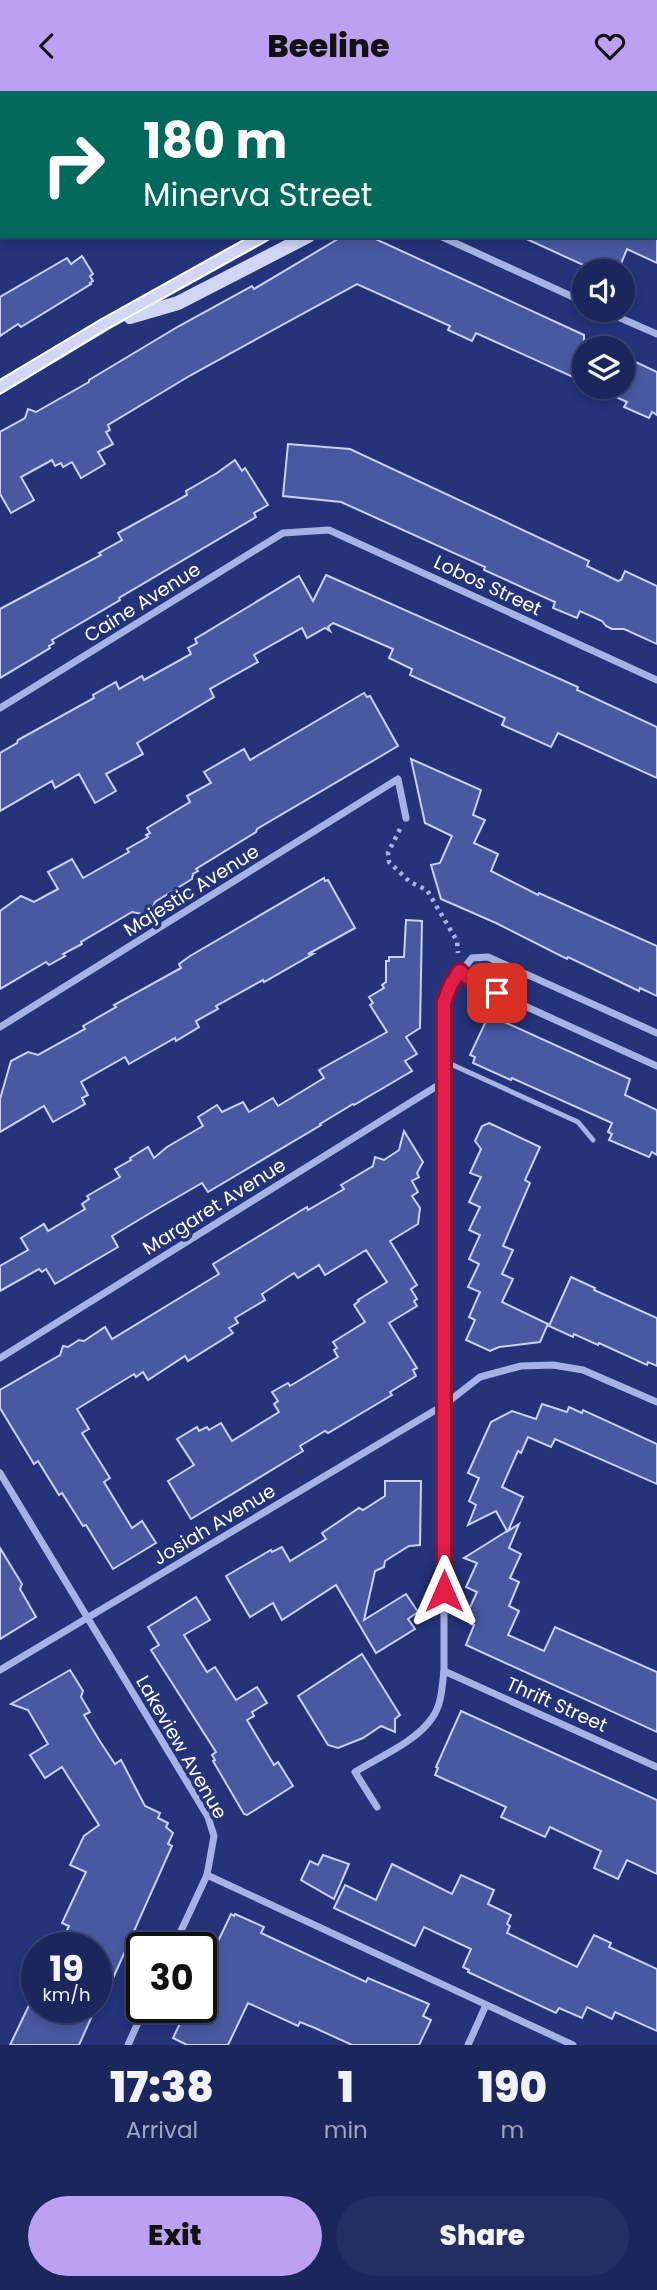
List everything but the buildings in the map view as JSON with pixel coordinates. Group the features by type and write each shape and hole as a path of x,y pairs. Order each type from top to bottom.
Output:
{"main road":[{"path":"0,387 105,324 259,238"},
{"path":"105,324 178,303 304,238"}],"street":[{"path":"444,238 572,296"},
{"path":"630,322 657,334"},
{"name":"Lobos Street","path":"304,531 329,530 657,680"},
{"name":"Caine Avenue","path":"0,708 284,533 304,531"},
{"name":"Majestic Avenue","path":"0,1027 398,779 406,818"},
{"path":"377,1807 355,1772 419,1733 433,1717 441,1698 444,1671 444,1002 451,984 472,958 488,957 657,1033"},
{"path":"460,971 474,983 657,1066"},
{"name":"Margaret Avenue","path":"0,1358 445,1081"},
{"name":"Josiah Avenue","path":"0,1670 444,1405 481,1377 522,1366 554,1365 583,1370 657,1402"},
{"name":"Lakeview Avenue","path":"0,1473 208,1817 214,1836 207,1875 180,1932"},
{"name":"Thrift Street","path":"444,1671 657,1767"},
{"path":"207,1875 573,2045"},
{"path":"468,2045 486,2005"},
{"path":"128,2045 138,2023"}],"lane":[{"path":"444,1061 578,1122 593,1140"}],"path":[{"path":"406,818 388,853 389,862 410,882 427,890 457,941 460,971"}],"tram line":[{"path":"0,380 102,319 247,238"},
{"path":"0,394 107,329 271,238"}],"route":[{"path":"444,1591 444,1002 460,971 474,983 497,993"}]}
